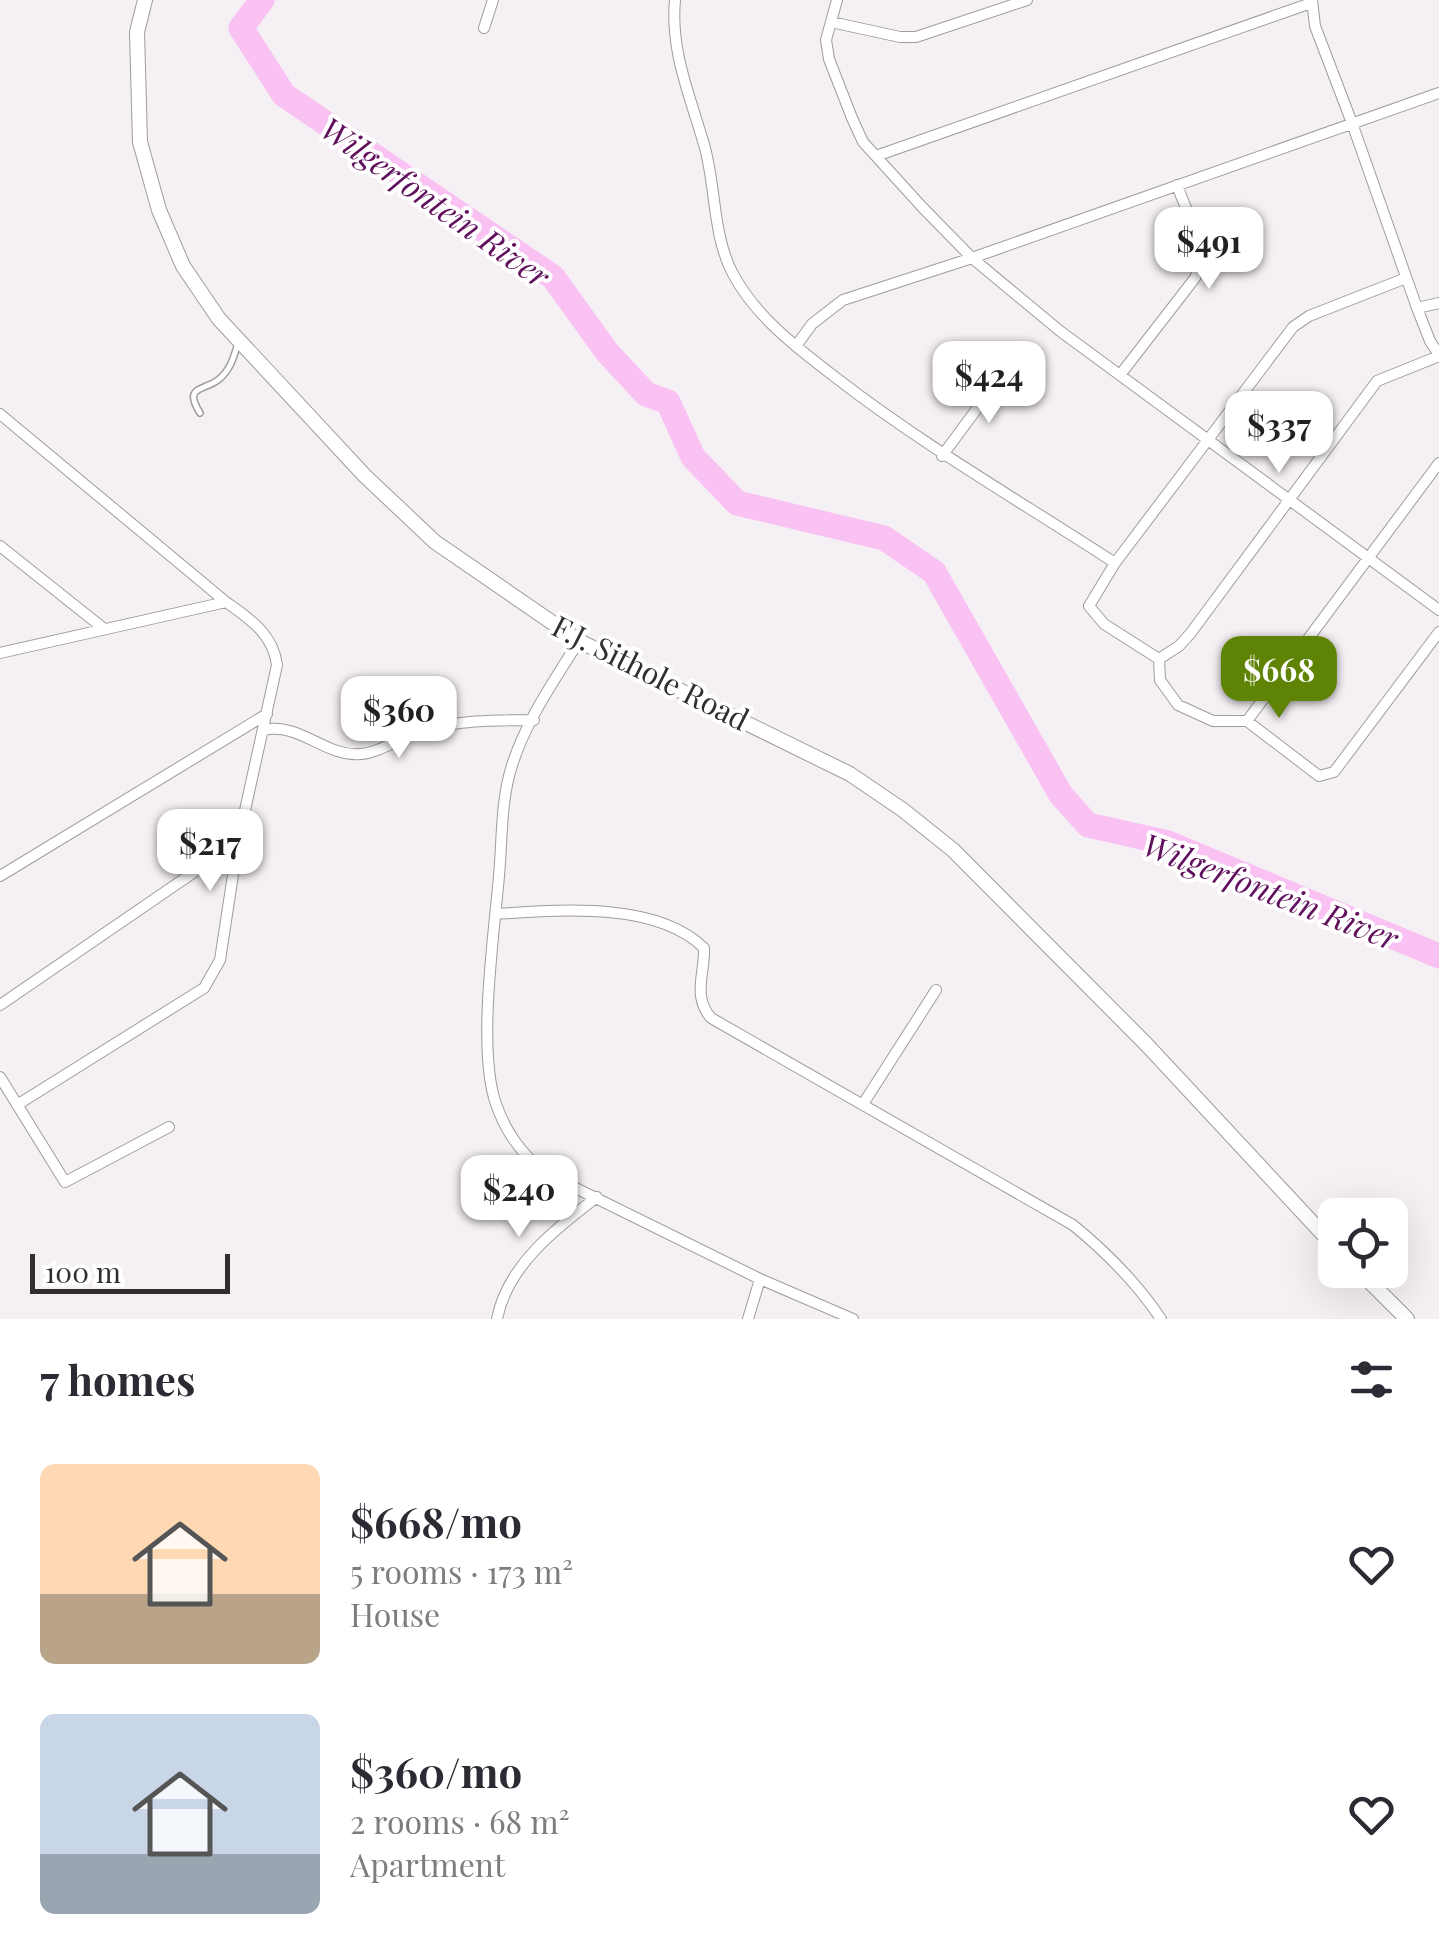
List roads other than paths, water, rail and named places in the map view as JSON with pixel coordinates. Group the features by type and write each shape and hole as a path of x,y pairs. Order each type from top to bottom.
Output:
{"street":[{"name":"F.J. Sithole Road","path":"145,0 137,32 140,142 159,210 184,266 218,319 365,476 435,542 579,641 850,774 953,850 1146,1044 1318,1229"},
{"path":"484,28 493,0"},
{"path":"676,0 672,29 704,146 724,248 732,273 766,319 942,456 1114,562"},
{"path":"837,0 826,40 829,59 863,142 972,258 1060,331 1439,610"},
{"path":"831,22 916,37 1028,0"},
{"path":"876,156 1312,1 1315,26 1417,308 1439,356 1377,381 1190,634 1158,659"},
{"path":"796,346 812,324 842,300 1439,93"},
{"path":"1120,375 1195,278 1201,264 1177,185"},
{"path":"1158,659 1104,624 1090,610 1089,603 1114,562 1298,322 1406,278"},
{"path":"1417,308 1439,303"},
{"path":"942,456 1004,372"},
{"path":"0,414 255,622 275,652 276,665 238,842 220,960 208,984 17,1104"},
{"path":"1246,721 1439,463"},
{"path":"0,546 103,628"},
{"path":"0,652 226,602"},
{"path":"1158,659 1160,680 1178,705 1213,721 1246,721 1319,776 1330,774 1439,632"},
{"path":"579,641 534,720 509,777 489,993 490,1076 495,1102 510,1137 543,1172 760,1280 852,1319"},
{"path":"0,876 267,714"},
{"path":"264,730 282,727 343,752 362,754 422,731 490,720 534,720"},
{"path":"0,1005 238,842"},
{"path":"496,914 587,911 656,920 679,929 704,948 699,986 708,1015 1073,1224 1148,1299 1160,1319"},
{"path":"862,1104 936,990"},
{"path":"0,1076 66,1182 169,1127"},
{"path":"497,1319 504,1295 518,1271 555,1229 596,1198"},
{"path":"748,1319 760,1280"},
{"path":"1376,1288 1407,1319"}],"lane":[{"path":"200,413 195,405 195,391 218,381 228,370 239,340"}],"waterway":[{"name":"Wilgerfontein River","path":"262,0 241,28 284,95 553,277 607,352 646,394 668,402 693,457 737,503 884,538 934,572 1061,795 1088,825 1168,843 1439,956"}]}
